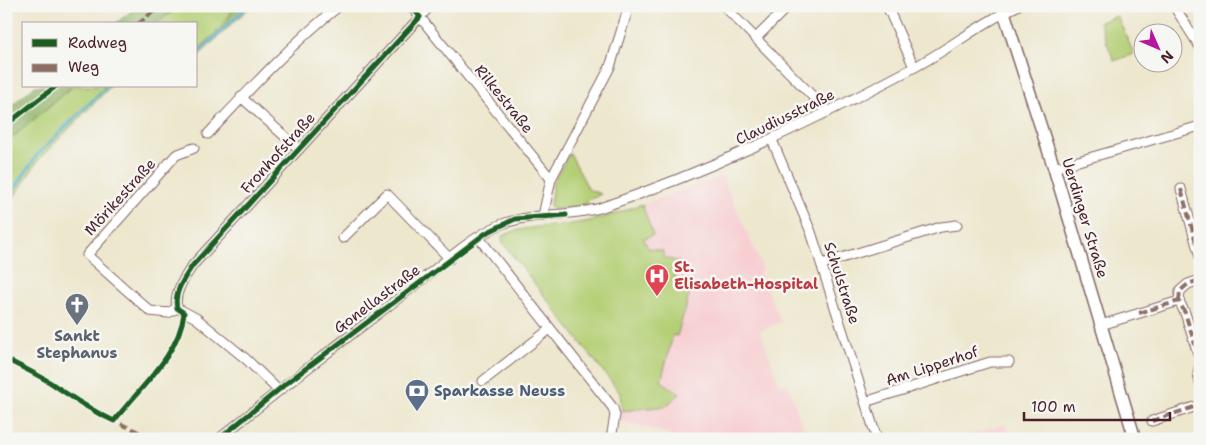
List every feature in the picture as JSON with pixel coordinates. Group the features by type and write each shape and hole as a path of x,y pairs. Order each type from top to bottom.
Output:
{"street":[{"path":"208,134 241,97 317,23 339,6"},
{"name":"Rilkestraße","path":"411,6 551,179"},
{"name":"Fronhofstraße","path":"181,311 176,300 181,284 193,265 430,6"},
{"path":"543,216 551,179 610,67 629,6"},
{"path":"724,6 828,112"},
{"path":"756,38 788,6"},
{"path":"887,6 914,68"},
{"name":"Claudiusstraße","path":"566,215 602,208 704,170 772,140 914,68 1002,10 1018,6"},
{"path":"1174,6 1200,47"},
{"name":"Uerdinger Straße","path":"1002,10 1054,168 1135,439"},
{"path":"241,97 299,149"},
{"path":"1054,168 1200,126"},
{"name":"Schulstraße","path":"772,140 798,198 822,264 877,439"},
{"name":"Mörikestraße","path":"181,311 168,313 150,311 87,255 176,155 194,148"},
{"path":"1181,189 1200,257"},
{"path":"343,238 387,194 450,259"},
{"name":"Gonellastraße","path":"219,439 278,390 450,259 497,226 515,219 566,215"},
{"path":"822,264 941,227 957,225"},
{"path":"479,238 613,408 615,415 611,439"},
{"path":"1200,280 1188,284 1180,291 1179,302 1185,313 1200,362 1198,374 1200,383"},
{"path":"1101,325 1179,302"},
{"path":"181,311 196,318 246,359 278,390"},
{"path":"483,381 550,329"},
{"name":"Am Lipperhof","path":"865,402 990,362 1009,362"},
{"path":"1152,421 1200,406"}],"shaded area":[{"name":"St. Elisabeth-Hospital","path":"722,176 763,269 759,271 781,322 760,331 780,385 788,384 807,439 668,439 669,434 621,421 620,393 503,243 502,236 511,232 604,218"},
{"path":"1005,424 1009,439 957,439"}],"green space":[{"path":"138,6 180,6 159,22 118,22"},
{"path":"180,6 236,6 233,7 227,20 218,32 198,49 198,22 159,22"},
{"path":"251,6 198,56 198,49 223,26 233,7"},
{"path":"1117,16 1134,54 1114,61 1099,22"},
{"path":"33,88 71,88 6,143 6,110"},
{"path":"71,88 109,88 39,159 6,209 6,143"},
{"path":"570,153 589,190 601,194 587,201 588,205 553,210 550,205 553,182"},
{"path":"642,204 653,235 643,239 648,248 663,251 663,257 679,262 674,278 693,282 677,336 673,335 661,381 680,394 666,406 622,411 620,393 503,243 502,236 530,228 568,225 594,220"}],"waterway":[{"path":"198,53 248,6"},
{"path":"6,201 37,155 105,88"}],"marked path":[{"path":"140,22 160,6"},
{"path":"1181,189 1200,257"},
{"path":"1179,301 1180,291 1188,284 1200,280"},
{"path":"1139,313 1179,301 1185,313 1200,360"},
{"path":"1200,363 1198,374 1200,383"},
{"path":"1152,421 1200,405"},
{"path":"110,419 154,439"}],"cycle path":[{"path":"6,359 46,380 89,408 114,421 156,371 174,343 181,329 184,313 177,308 178,291 193,265 420,17 411,6"},
{"path":"6,125 53,88"},
{"path":"219,439 288,382 486,233 515,219 566,215"}],"place":[{"name":"St. Elisabeth-Hospital","path":"657,297"},
{"name":"Sankt Stephanus","path":"77,326"},
{"name":"Sparkasse Neuss","path":"417,412"}]}
